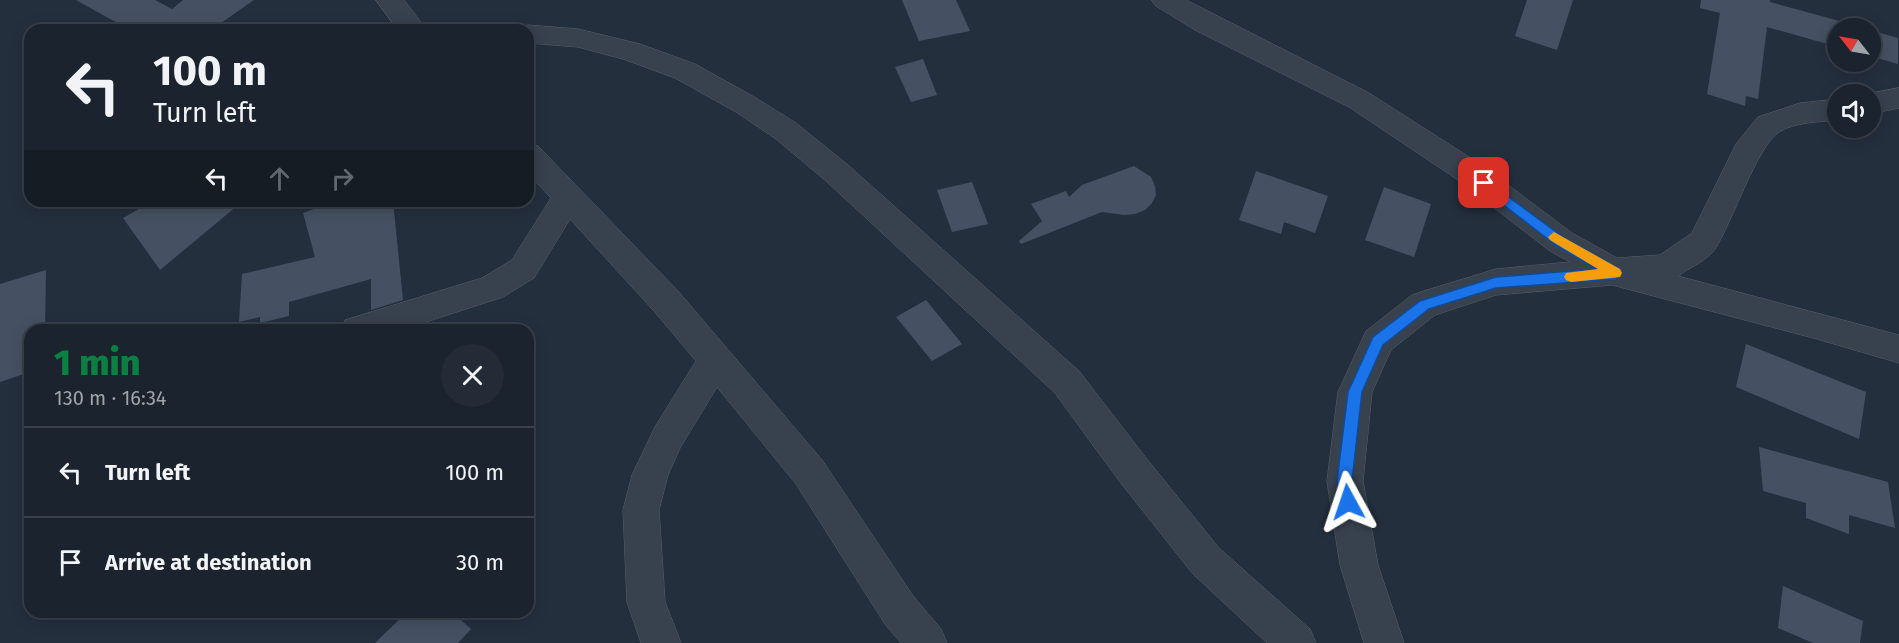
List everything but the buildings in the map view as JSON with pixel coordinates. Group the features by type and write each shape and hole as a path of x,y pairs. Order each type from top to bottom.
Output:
{"street":[{"path":"389,0 408,24"},
{"path":"1165,0 1205,23 1359,99 1469,172 1561,242 1616,273 1817,325 1899,349"},
{"path":"534,34 578,38 630,51 685,71 746,105 786,131 837,173 1067,382 1133,471 1206,561 1296,643"},
{"path":"1881,102 1899,98"},
{"path":"1384,643 1359,565 1345,481 1355,392 1378,341 1424,305 1496,282 1667,267 1702,242 1736,180 1746,152 1768,125 1800,114 1827,110"},
{"path":"534,160 666,301 809,472 899,610 927,643"},
{"path":"376,324 492,288 523,269 568,197"},
{"path":"661,643 646,602 641,510 650,475 667,438 715,360"}],"slow traffic":[{"path":"1554,237 1616,273 1571,277"}],"route":[{"path":"1348,502 1345,481 1355,392 1378,341 1424,305 1496,282 1616,273 1561,242 1484,183"}]}
